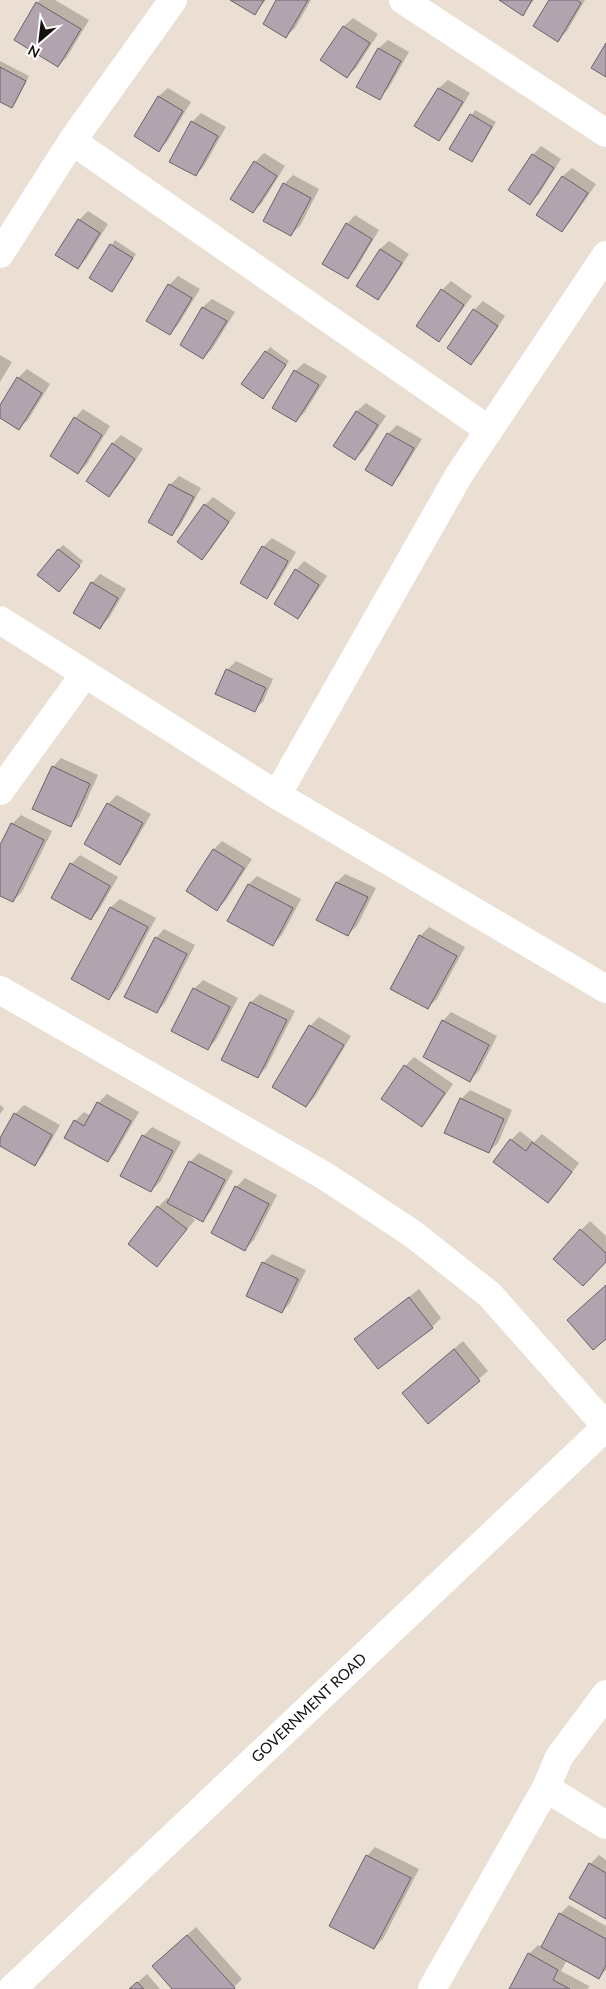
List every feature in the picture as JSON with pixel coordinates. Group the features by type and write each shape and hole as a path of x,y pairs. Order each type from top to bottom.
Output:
{"street":[{"path":"0,254 72,141 172,0"},
{"path":"403,0 606,133"},
{"path":"72,141 489,430"},
{"path":"277,795 459,475 606,255"},
{"path":"0,620 84,675 277,795 606,989"},
{"path":"0,791 84,675"},
{"path":"0,990 325,1176 413,1234 490,1295 606,1427"},
{"name":"GOVERNMENT ROAD","path":"12,1989 606,1427"},
{"path":"432,1989 546,1788 559,1757 606,1694"},
{"path":"546,1788 606,1825"}],"building":[{"path":"230,0 264,0 255,15"},
{"path":"276,0 308,0 286,38 263,24"},
{"path":"499,0 532,0 523,16"},
{"path":"549,0 577,0 581,3 558,42 533,26"},
{"path":"36,2 81,29 58,67 14,40"},
{"path":"343,26 370,43 347,78 320,60"},
{"path":"606,43 606,77 591,68"},
{"path":"378,48 401,61 380,100 356,87"},
{"path":"0,67 26,81 12,108 0,102"},
{"path":"438,88 463,102 439,141 414,126"},
{"path":"158,96 183,111 159,152 134,136"},
{"path":"470,114 492,127 472,162 449,149"},
{"path":"191,121 218,136 196,176 169,162"},
{"path":"532,154 554,168 530,205 508,190"},
{"path":"254,161 277,176 253,213 230,199"},
{"path":"562,176 588,193 562,232 536,215"},
{"path":"283,183 311,198 291,236 263,221"},
{"path":"78,219 100,233 78,269 55,255"},
{"path":"346,223 372,239 348,279 322,264"},
{"path":"110,244 133,258 112,292 89,278"},
{"path":"380,249 402,263 378,300 356,286"},
{"path":"168,284 192,298 170,335 146,321"},
{"path":"441,289 464,305 439,342 416,326"},
{"path":"202,307 227,321 203,359 180,345"},
{"path":"473,309 498,326 471,365 447,348"},
{"path":"265,351 286,365 263,399 241,384"},
{"path":"294,370 319,385 296,422 272,408"},
{"path":"17,377 42,393 19,430 0,418 0,405"},
{"path":"356,411 378,425 355,460 333,446"},
{"path":"74,417 102,435 78,474 50,456"},
{"path":"387,433 414,448 392,486 365,470"},
{"path":"112,443 135,459 109,497 86,481"},
{"path":"169,484 194,497 172,536 148,522"},
{"path":"204,504 229,522 202,560 177,542"},
{"path":"262,546 288,561 267,599 240,583"},
{"path":"58,549 80,566 59,592 37,575"},
{"path":"295,569 319,585 298,619 274,604"},
{"path":"91,582 118,598 100,629 73,613"},
{"path":"226,669 266,688 255,712 215,694"},
{"path":"52,766 90,784 71,827 32,809"},
{"path":"107,803 143,823 120,865 84,844"},
{"path":"11,823 44,840 13,902 0,896 0,845"},
{"path":"213,849 244,868 217,911 186,891"},
{"path":"70,863 110,886 91,920 51,898"},
{"path":"336,882 368,897 348,936 316,920"},
{"path":"248,884 293,908 273,946 227,921"},
{"path":"110,907 148,927 109,1000 71,979"},
{"path":"419,935 457,956 428,1009 390,989"},
{"path":"155,937 187,954 157,1013 124,997"},
{"path":"193,988 230,1007 208,1050 171,1031"},
{"path":"250,1002 287,1020 258,1078 221,1060"},
{"path":"442,1020 489,1045 470,1082 423,1057"},
{"path":"309,1025 344,1045 306,1107 272,1087"},
{"path":"404,1065 445,1093 422,1127 381,1099"},
{"path":"460,1098 504,1119 489,1153 444,1133"},
{"path":"97,1102 131,1121 108,1162 64,1138 74,1120 84,1126"},
{"path":"14,1113 52,1135 35,1166 0,1146 0,1138"},
{"path":"142,1135 173,1151 151,1192 120,1176"},
{"path":"510,1139 526,1151 532,1142 572,1172 548,1203 493,1162"},
{"path":"189,1161 225,1180 203,1222 167,1203"},
{"path":"235,1186 269,1204 245,1251 211,1233"},
{"path":"157,1206 187,1229 157,1267 128,1244"},
{"path":"580,1229 606,1253 606,1262 583,1286 553,1259"},
{"path":"262,1262 298,1279 282,1313 246,1296"},
{"path":"606,1285 606,1339 593,1350 567,1320"},
{"path":"409,1297 433,1328 378,1369 354,1339"},
{"path":"454,1349 480,1381 428,1424 402,1393"},
{"path":"366,1855 411,1878 374,1949 329,1926"},
{"path":"589,1863 606,1873 606,1919 569,1898"},
{"path":"559,1913 606,1939 606,1965 599,1979 541,1947"},
{"path":"187,1935 234,1989 172,1989 152,1966"},
{"path":"528,1953 558,1970 553,1980 570,1989 509,1989"},
{"path":"137,1982 144,1989 129,1989"}]}
